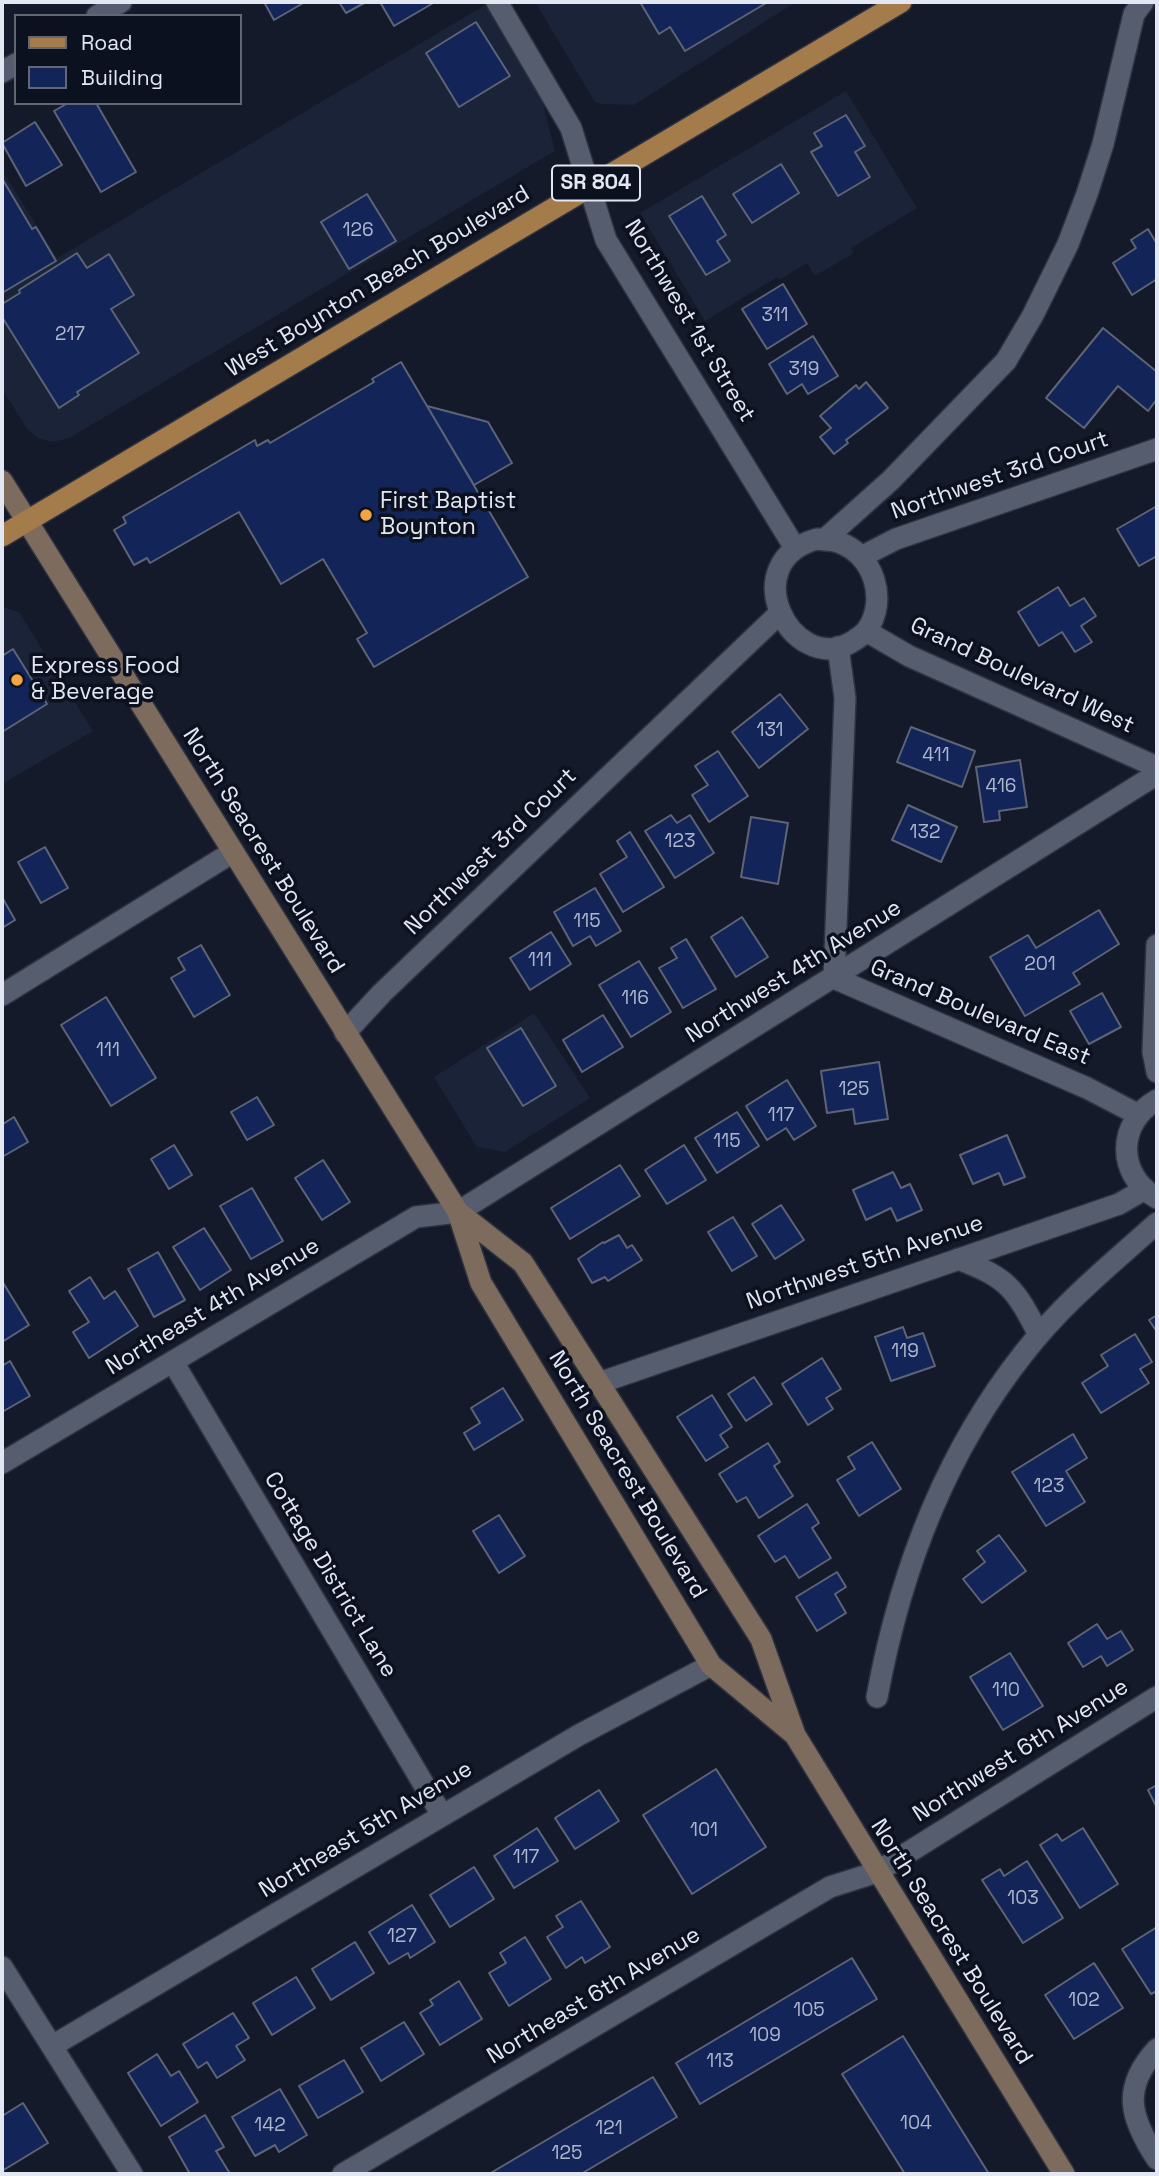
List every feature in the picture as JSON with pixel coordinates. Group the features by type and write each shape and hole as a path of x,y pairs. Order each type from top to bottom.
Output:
{"main road":[{"name":"West Boynton Beach Boulevard","path":"27,521 901,2"},
{"name":"SR 804","path":"2,536 27,521"}],"street":[{"path":"100,14 121,2"},
{"name":"Northwest 1st Street","path":"497,2 571,128 606,240 795,548"},
{"path":"824,540 891,480 1006,361 1033,315 1068,244 1103,144 1135,14 1143,2"},
{"name":"Northwest 3rd Court","path":"861,557 896,539 1157,449"},
{"name":"North Seacrest Boulevard","path":"2,481 458,1212 481,1283 711,1665 795,1735"},
{"path":"824,540 837,541 861,557 874,576 878,597 874,620 862,636 838,647 819,647 793,632 780,613 775,591 778,568 788,553 803,543 824,540"},
{"name":"Northwest 3rd Court","path":"345,1033 382,993 780,613"},
{"name":"Grand Boulevard West","path":"866,631 909,656 1157,767"},
{"name":"Grand Boulevard East","path":"838,647 845,698 834,978 1075,1083 1138,1114"},
{"name":"Northwest 4th Avenue","path":"458,1212 1157,774"},
{"path":"2,995 233,852"},
{"path":"1157,945 1153,1052 1157,1072"},
{"path":"1151,1193 1132,1171 1126,1148 1130,1127 1138,1114 1157,1100"},
{"name":"Northwest 5th Avenue","path":"599,1383 1151,1193"},
{"name":"North Seacrest Boulevard","path":"458,1212 523,1263 761,1639 795,1735 1064,2174"},
{"name":"Northeast 4th Avenue","path":"2,1463 416,1217 458,1212"},
{"path":"877,1697 905,1579 922,1530 937,1496 995,1392 1039,1335 1088,1284 1157,1223"},
{"path":"958,1259 986,1270 1007,1283 1024,1305 1039,1335"},
{"name":"Cottage District Lane","path":"173,1362 442,1815"},
{"name":"Northeast 5th Avenue","path":"52,2046 579,1735 711,1665"},
{"name":"Northwest 6th Avenue","path":"877,1872 1157,1697"},
{"name":"Northeast 6th Avenue","path":"343,2174 830,1887 877,1872"},
{"path":"2,1967 132,2174"},
{"path":"1157,2049 1142,2067 1135,2084 1132,2103 1136,2120 1157,2159"}],"shaded area":[{"path":"535,2 796,2 634,105 595,102"},
{"path":"487,4 541,97 555,151 69,438 53,442 38,438 28,430 2,389 2,170 57,258"},
{"path":"846,91 917,208 851,248 854,253 815,276 807,263 779,280 777,277 705,321 640,213"},
{"path":"2,607 19,612 93,731 2,784"},
{"path":"534,1013 590,1098 505,1152 477,1147 434,1077"}],"building":[{"path":"264,2 305,2 274,20"},
{"path":"339,2 366,2 346,13"},
{"path":"380,2 435,2 394,26"},
{"path":"640,2 768,2 685,51 670,27 659,34"},
{"path":"476,22 510,76 459,107 426,53"},
{"path":"64,105 97,105 136,172 101,192 54,111"},
{"path":"846,115 865,146 855,152 870,177 838,196 811,152 822,146 814,133"},
{"path":"35,122 62,165 26,186 2,143"},
{"path":"781,164 799,193 752,223 733,194"},
{"path":"3,180 32,229 36,227 56,261 2,293"},
{"path":"367,194 396,241 349,269 321,222"},
{"path":"702,196 726,235 717,241 730,261 706,275 669,216"},
{"path":"1148,229 1157,244 1157,279 1132,295 1113,263 1136,248 1131,240"},
{"path":"77,253 87,268 109,254 134,295 111,309 139,353 77,392 79,395 59,408 2,317 2,304"},
{"path":"783,284 807,324 767,349 742,309"},
{"path":"1103,328 1157,372 1157,399 1148,411 1118,386 1084,428 1046,398"},
{"path":"813,336 838,376 808,394 802,384 787,394 769,364"},
{"name":"First Baptist Boynton","path":"401,362 528,577 374,667 357,639 367,633 323,559 281,584 239,512 150,563 147,558 134,565 114,530 126,523 123,517 255,440 257,446 268,440 270,443 374,382 372,379"},
{"path":"866,382 888,408 846,440 848,443 834,454 820,437 831,428 820,416 856,385 859,389"},
{"path":"427,406 488,422 512,463 474,485"},
{"path":"1157,506 1157,556 1139,566 1117,529"},
{"path":"1058,587 1070,606 1084,598 1096,616 1081,626 1092,642 1075,652 1062,632 1039,646 1018,612"},
{"name":"Express Food & Beverage","path":"13,649 47,704 2,732 2,656"},
{"path":"780,694 808,729 759,768 732,732"},
{"path":"911,727 975,751 962,787 897,762"},
{"path":"718,751 748,796 709,822 692,795 708,785 695,766"},
{"path":"1020,760 1027,807 999,811 1000,820 984,822 976,767"},
{"path":"908,805 957,827 941,862 892,840"},
{"path":"671,815 677,823 690,815 714,853 675,878 645,831"},
{"path":"751,817 788,823 778,884 741,877"},
{"path":"630,832 664,887 623,912 600,874 627,857 617,841"},
{"path":"45,847 68,888 41,903 18,862"},
{"path":"595,888 621,931 596,946 590,936 573,946 554,912"},
{"path":"2,897 15,920 2,928"},
{"path":"1099,910 1119,944 1073,973 1080,984 1025,1016 990,957 1028,935 1036,948"},
{"path":"742,917 768,957 736,977 711,937"},
{"path":"551,932 571,964 530,990 510,958"},
{"path":"686,939 716,989 683,1008 659,968 677,958 671,948"},
{"path":"201,945 230,995 194,1017 171,978 185,970 178,958"},
{"path":"639,961 671,1012 631,1037 599,985"},
{"path":"1102,993 1121,1027 1089,1044 1070,1011"},
{"path":"106,997 156,1078 111,1106 61,1025"},
{"path":"603,1015 623,1047 582,1072 563,1040"},
{"path":"521,1028 556,1086 523,1106 487,1048"},
{"path":"879,1062 888,1119 855,1124 853,1109 827,1113 821,1071"},
{"path":"787,1080 816,1126 794,1140 786,1128 767,1140 746,1106"},
{"path":"257,1097 274,1125 247,1140 231,1112"},
{"path":"737,1112 759,1146 717,1173 695,1138"},
{"path":"14,1117 28,1142 2,1157 2,1122 3,1124"},
{"path":"1007,1135 1025,1177 1004,1185 999,1173 973,1184 960,1155"},
{"path":"174,1145 192,1175 169,1189 151,1159"},
{"path":"684,1145 706,1180 667,1204 645,1170"},
{"path":"323,1160 350,1202 322,1220 295,1178"},
{"path":"620,1165 640,1196 570,1239 551,1208"},
{"path":"893,1172 901,1188 910,1184 922,1210 897,1221 891,1208 866,1220 853,1190"},
{"path":"252,1188 283,1241 251,1259 220,1206"},
{"path":"781,1205 804,1240 775,1259 752,1224"},
{"path":"733,1217 757,1256 732,1271 708,1232"},
{"path":"204,1228 231,1270 200,1290 173,1247"},
{"path":"619,1235 627,1248 632,1245 642,1260 608,1281 605,1277 592,1283 578,1259"},
{"path":"158,1252 185,1300 154,1317 128,1269"},
{"path":"90,1277 104,1299 115,1291 138,1326 89,1358 73,1332 89,1322 69,1291"},
{"path":"2,1281 29,1325 2,1342"},
{"path":"1157,1315 1157,1332 1149,1320"},
{"path":"903,1327 907,1338 923,1333 935,1366 891,1381 875,1337"},
{"path":"1135,1334 1152,1362 1140,1369 1149,1383 1101,1413 1082,1383 1108,1366 1101,1355"},
{"path":"822,1358 841,1389 826,1398 833,1409 808,1425 782,1384"},
{"path":"10,1361 30,1396 2,1412 2,1366"},
{"path":"754,1377 772,1404 746,1421 728,1394"},
{"path":"503,1388 523,1420 474,1450 464,1433 480,1423 471,1408"},
{"path":"712,1395 732,1427 720,1435 728,1447 706,1461 677,1417"},
{"path":"1073,1434 1087,1458 1066,1471 1085,1502 1046,1526 1012,1472"},
{"path":"872,1442 901,1489 859,1516 837,1480 855,1469 848,1457"},
{"path":"768,1443 780,1462 774,1466 793,1496 759,1518 746,1497 737,1502 719,1474"},
{"path":"807,1504 819,1523 812,1528 831,1558 799,1578 785,1556 775,1562 758,1536"},
{"path":"499,1515 525,1556 499,1573 473,1531"},
{"path":"999,1535 1026,1571 982,1603 963,1579 985,1562 977,1551"},
{"path":"837,1572 846,1587 835,1594 846,1613 817,1631 796,1597"},
{"path":"1097,1624 1107,1639 1121,1631 1133,1650 1107,1666 1101,1656 1083,1667 1068,1643"},
{"path":"1010,1653 1043,1706 1003,1730 970,1677"},
{"path":"716,1769 766,1847 692,1894 643,1815"},
{"path":"1157,1785 1157,1808 1148,1790"},
{"path":"599,1790 619,1821 575,1849 555,1818"},
{"path":"537,1828 558,1861 514,1888 494,1856"},
{"path":"1083,1828 1118,1884 1080,1908 1040,1845 1057,1834 1062,1841"},
{"path":"1027,1861 1063,1918 1023,1943 982,1880 1000,1869 1004,1876"},
{"path":"474,1867 494,1899 450,1927 430,1895"},
{"path":"581,1901 610,1947 585,1963 582,1957 566,1968 547,1937 563,1927 556,1916"},
{"path":"412,1905 435,1942 410,1958 408,1953 389,1964 369,1932"},
{"path":"1157,1927 1157,1991 1151,1994 1122,1949"},
{"path":"525,1937 551,1979 509,2006 489,1973 506,1963 500,1953"},
{"path":"355,1942 374,1973 331,2000 312,1969"},
{"path":"852,1958 877,1999 700,2104 676,2063"},
{"path":"1094,1963 1123,2008 1074,2039 1045,1995"},
{"path":"296,1977 315,2008 272,2035 253,2003"},
{"path":"459,1981 482,2019 440,2045 420,2013 433,2005 430,2000"},
{"path":"233,2013 249,2038 236,2046 245,2060 217,2078 207,2062 198,2068 183,2044"},
{"path":"404,2022 424,2054 381,2081 361,2048"},
{"path":"903,2036 989,2174 905,2174 842,2074"},
{"path":"157,2054 171,2076 179,2071 198,2102 161,2126 128,2073"},
{"path":"344,2060 363,2092 318,2118 299,2086"},
{"path":"653,2077 677,2117 581,2174 489,2174"},
{"path":"280,2089 307,2135 279,2152 275,2145 255,2156 232,2117"},
{"path":"23,2103 48,2143 2,2171 2,2116"},
{"path":"205,2115 224,2147 216,2151 229,2172 226,2174 190,2174 169,2137"}],"place":[{"name":"First Baptist Boynton","path":"366,515"},
{"name":"Express Food & Beverage","path":"17,680"}]}
